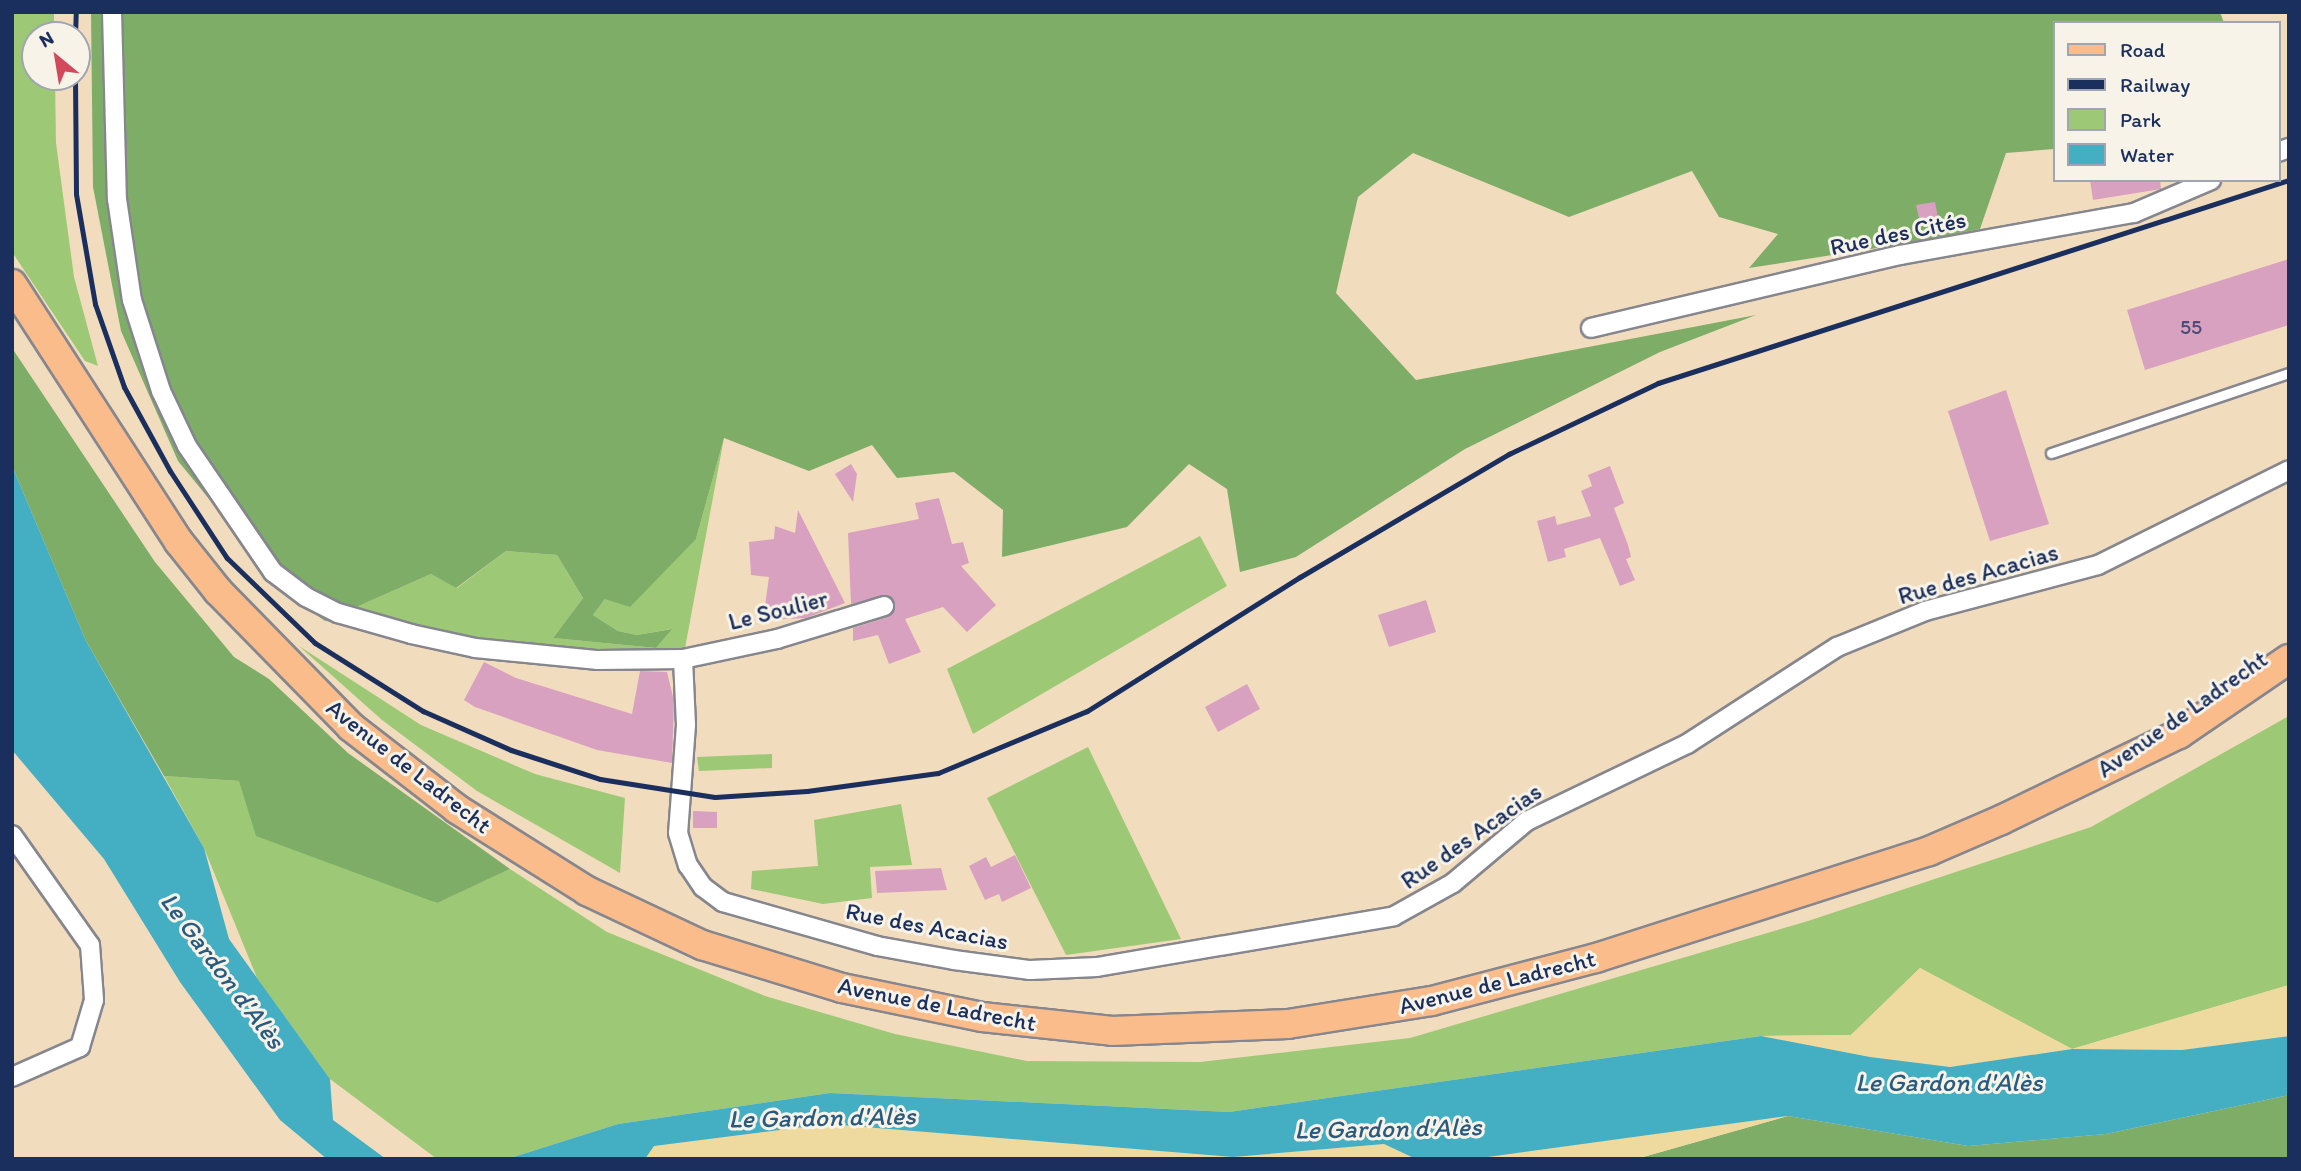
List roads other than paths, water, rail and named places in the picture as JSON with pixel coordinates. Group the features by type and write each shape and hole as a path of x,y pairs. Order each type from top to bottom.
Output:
{"main road":[{"name":"Avenue de Ladrecht","path":"12,284 179,542 260,637 351,727 457,809 587,891 702,945 842,988 982,1017 1112,1031 1219,1029 1360,1015 1503,983 1689,930 1929,851 2074,788 2179,734 2289,659"},
{"name":"Avenue de Ladrecht","path":"2074,788 2179,721 2289,638"}],"street":[{"name":"Le Soulier","path":"112,12 117,200 132,300 161,391 187,446 273,572 306,597 338,612 475,649 597,660 683,659 777,639 884,606"},
{"name":"Rue des Cités","path":"1591,328 1900,256 2134,214 2206,182"},
{"name":"Rue des Acacias","path":"683,659 686,717 676,813 688,865 703,887 723,902 877,946 954,960 1062,971 1356,926 1417,906 1453,883 1527,821 1678,749 1837,648 1925,611 2098,565 2289,470"},
{"path":"12,835 90,945 94,1000 80,1047 12,1077"}],"lane":[{"path":"2051,453 2289,373"}],"water":[{"name":"Le Gardon d'Alès","path":"12,466 86,641 204,848 229,939 330,1079 333,1120 386,1159 327,1159 280,1120 180,982 104,859 12,750"},
{"name":"Le Gardon d'Alès","path":"1761,1036 1870,1057 1950,1067 2072,1049 2182,1050 2289,1036 2289,1095 2106,1134 1968,1146 1788,1116 1473,1159 1416,1159 1384,1144 1233,1157 828,1124 654,1146 645,1159 507,1159 618,1124 830,1093 1229,1112"}],"railway":[{"path":"76,12 76,21"},
{"path":"75,91 76,194 95,304 124,387 170,471 227,558 315,643 423,711 511,750 600,779 715,797 807,791 938,773 1087,711 1300,577 1509,454 1658,383 2289,180"}]}
